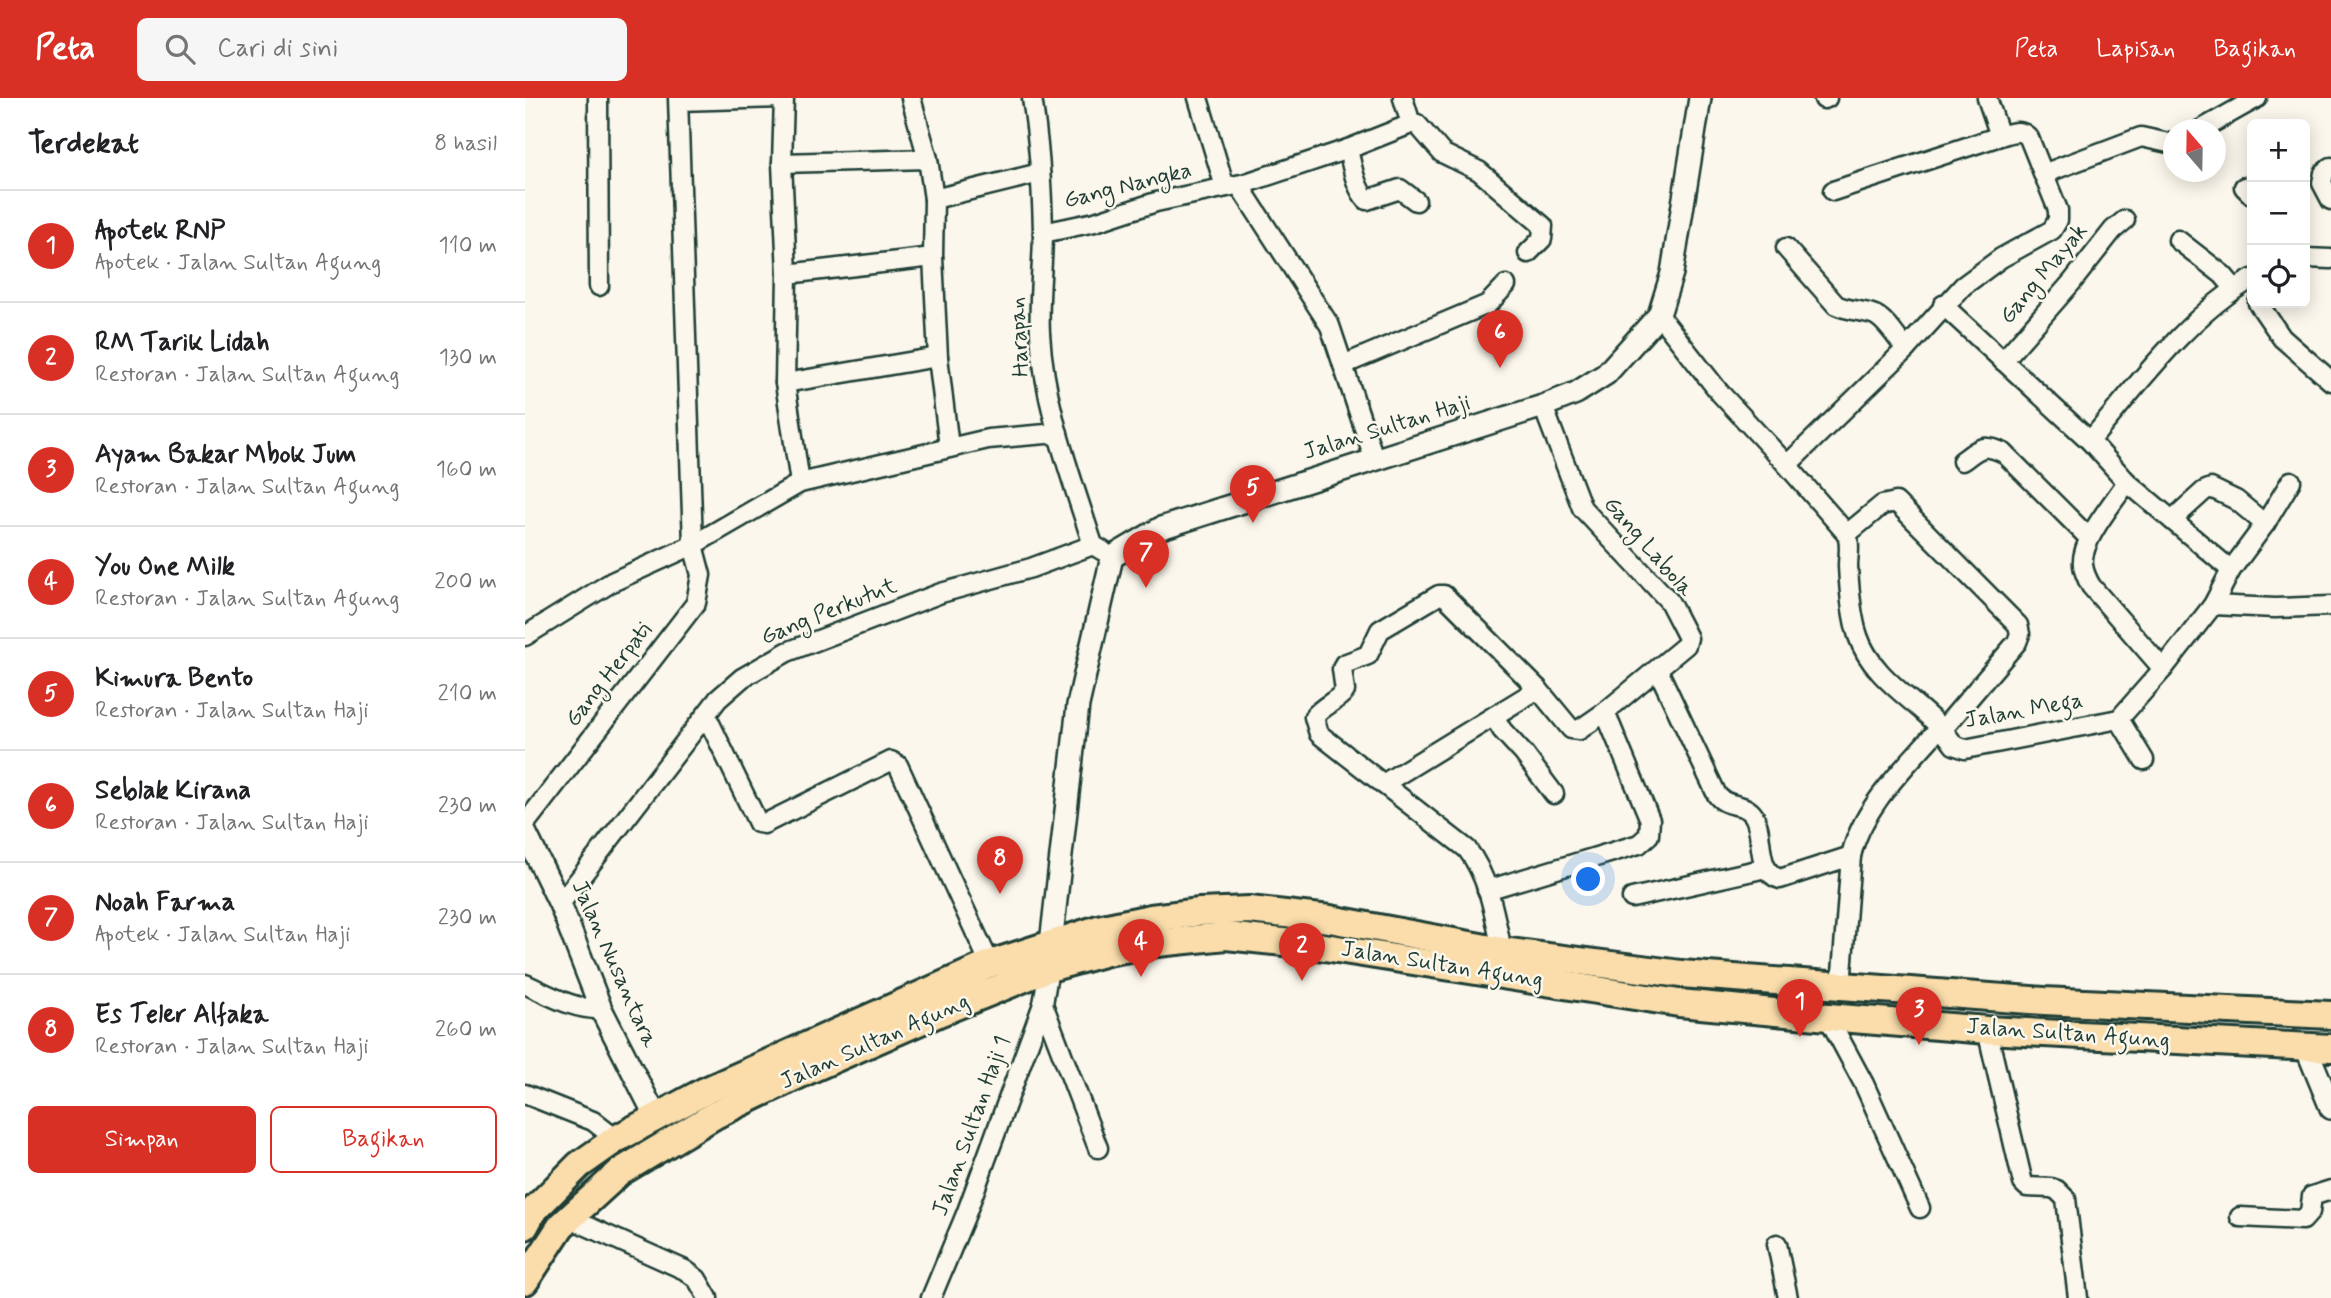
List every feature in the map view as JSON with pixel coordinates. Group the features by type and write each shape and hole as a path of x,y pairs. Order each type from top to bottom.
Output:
{"main road":[{"name":"Jalan Sultan Agung","path":"525,1281 561,1226 620,1172 715,1115 1050,956 1098,929 1151,918 1200,912 1249,911 1331,919 1502,951 1681,974 2044,1001 2331,1016"},
{"name":"Jalan Sultan Agung","path":"528,1215 579,1164 617,1139 668,1121 705,1090 990,964 1226,936 1312,945 1679,1003 1987,1030 2318,1048"},
{"path":"1679,1003 1681,974"},
{"path":"2042,1033 2044,1001"},
{"path":"525,1243 544,1215 597,1163 668,1121 715,1115"},
{"path":"525,1266 543,1231 603,1171 668,1121"}],"street":[{"path":"598,98 599,286"},
{"path":"679,100 784,98 782,163 787,274 785,383 800,483"},
{"path":"911,98 928,159 934,199 933,257 938,357 949,447"},
{"name":"Harapan","path":"1032,98 1043,233 1040,332 1047,386 1058,433 1093,545"},
{"name":"Gang Nangka","path":"1198,98 1232,186"},
{"path":"1403,98 1411,124 1417,124 1442,153 1479,171 1543,226 1542,239 1528,253"},
{"name":"Jalan Sultan Haji","path":"1112,557 1161,528 1543,406 1576,393 1606,374 1659,315 1672,273 1700,98"},
{"path":"1987,98 2000,135"},
{"name":"Gang Herpati","path":"525,824 696,603 701,575 693,545 679,100"},
{"path":"2217,119 2246,100"},
{"name":"Gang Nangka","path":"1043,233 1095,222 1156,202 1232,186 1348,149 1411,124"},
{"path":"1787,465 1906,349 1963,286 2001,258 2056,226 2058,210 2029,138 2025,132 2019,131 1833,191"},
{"path":"2043,174 2141,137 2163,142"},
{"path":"1348,149 1364,198 1367,200 1400,189 1416,201"},
{"path":"782,163 928,159"},
{"path":"2331,167 2324,173 2322,183 2331,200"},
{"path":"934,199 1040,173"},
{"path":"1232,186 1330,326 1374,458"},
{"name":"Gang Mayak","path":"2003,362 2113,230 2125,220"},
{"path":"2090,441 2175,342 2246,286 2223,275 2178,240"},
{"path":"1786,248 1836,305 1845,310 1874,315 1906,349"},
{"path":"787,274 933,257"},
{"path":"2310,258 2331,259"},
{"path":"1343,365 1488,304 1506,285"},
{"path":"1943,305 2090,441 2127,482 2231,570"},
{"path":"2261,308 2282,338 2331,381"},
{"path":"1659,315 1720,393 1847,534 1882,505 1896,502 2018,625 2020,634 2017,642 1868,813 1856,837 1851,856 1841,986"},
{"path":"785,383 938,357"},
{"name":"Gang Labola","path":"1543,406 1582,508 1668,601 1685,632 1688,639 1686,645 1658,670"},
{"path":"525,636 612,582 693,545 800,483 988,439 1058,433"},
{"path":"1962,461 1981,447 2004,453 2089,538"},
{"name":"Jalan Mega","path":"1847,534 1850,545 1848,567 1858,637 1874,667 1941,728 1954,746 1965,749 2119,719 2163,669 2213,605 2231,570 2265,524 2291,481"},
{"path":"2127,482 2089,538 2082,562 2085,576 2091,586 2163,669"},
{"path":"2172,520 2204,491 2211,488 2237,500 2265,524"},
{"path":"1050,956 1078,705 1112,557 1093,545"},
{"name":"Gang Perkutut","path":"560,904 668,761 718,699 742,678 787,652 941,593 1031,568 1093,545"},
{"path":"1502,951 1493,907 1475,859 1467,849 1319,734 1314,717 1318,711 1339,699 1345,691 1342,669 1344,664 1368,655 1382,628 1439,595 1444,595 1538,689 1571,729 1579,730 1658,670 1717,795 1726,804 1742,806 1754,816 1766,868 1772,876 1780,879 1851,856"},
{"path":"2213,605 2275,608 2331,606"},
{"path":"1383,784 1538,689"},
{"path":"1487,890 1639,844 1649,835 1650,820 1605,712"},
{"path":"706,715 758,823 764,824 891,761 898,765 990,964"},
{"path":"1495,716 1502,730 1554,794"},
{"path":"2119,719 2144,760"},
{"name":"Jalan Nusantara","path":"525,832 560,904 601,1009 668,1121"},
{"path":"1632,898 1766,868"},
{"name":"Jalan Sultan Haji 1","path":"931,1298 966,1214 1043,1004 1050,956"},
{"path":"525,984 571,1005 588,1010 601,1009"},
{"path":"1043,1004 1098,1148"},
{"path":"1828,1017 1864,1084 1920,1208"},
{"path":"1987,1030 2023,1183 2027,1187 2057,1189 2066,1199 2078,1298"},
{"path":"2318,1048 2331,1108"},
{"path":"525,1094 593,1121 617,1139"},
{"path":"2240,1217 2303,1220 2310,1212 2312,1196 2331,1190"},
{"path":"569,1218 685,1270 697,1279 708,1298"},
{"path":"1777,1244 1788,1298"}],"place":[{"name":"Seblak Kirana","path":"1500,368"},
{"name":"Kimura Bento","path":"1253,523"},
{"name":"Noah Farma","path":"1146,588"},
{"name":"Es Teler Alfaka","path":"1000,894"},
{"name":"You One Milk","path":"1141,977"},
{"name":"RM Tarik Lidah","path":"1302,981"},
{"name":"Apotek RNP","path":"1800,1037"},
{"name":"Ayam Bakar Mbok Jum","path":"1919,1045"}]}
